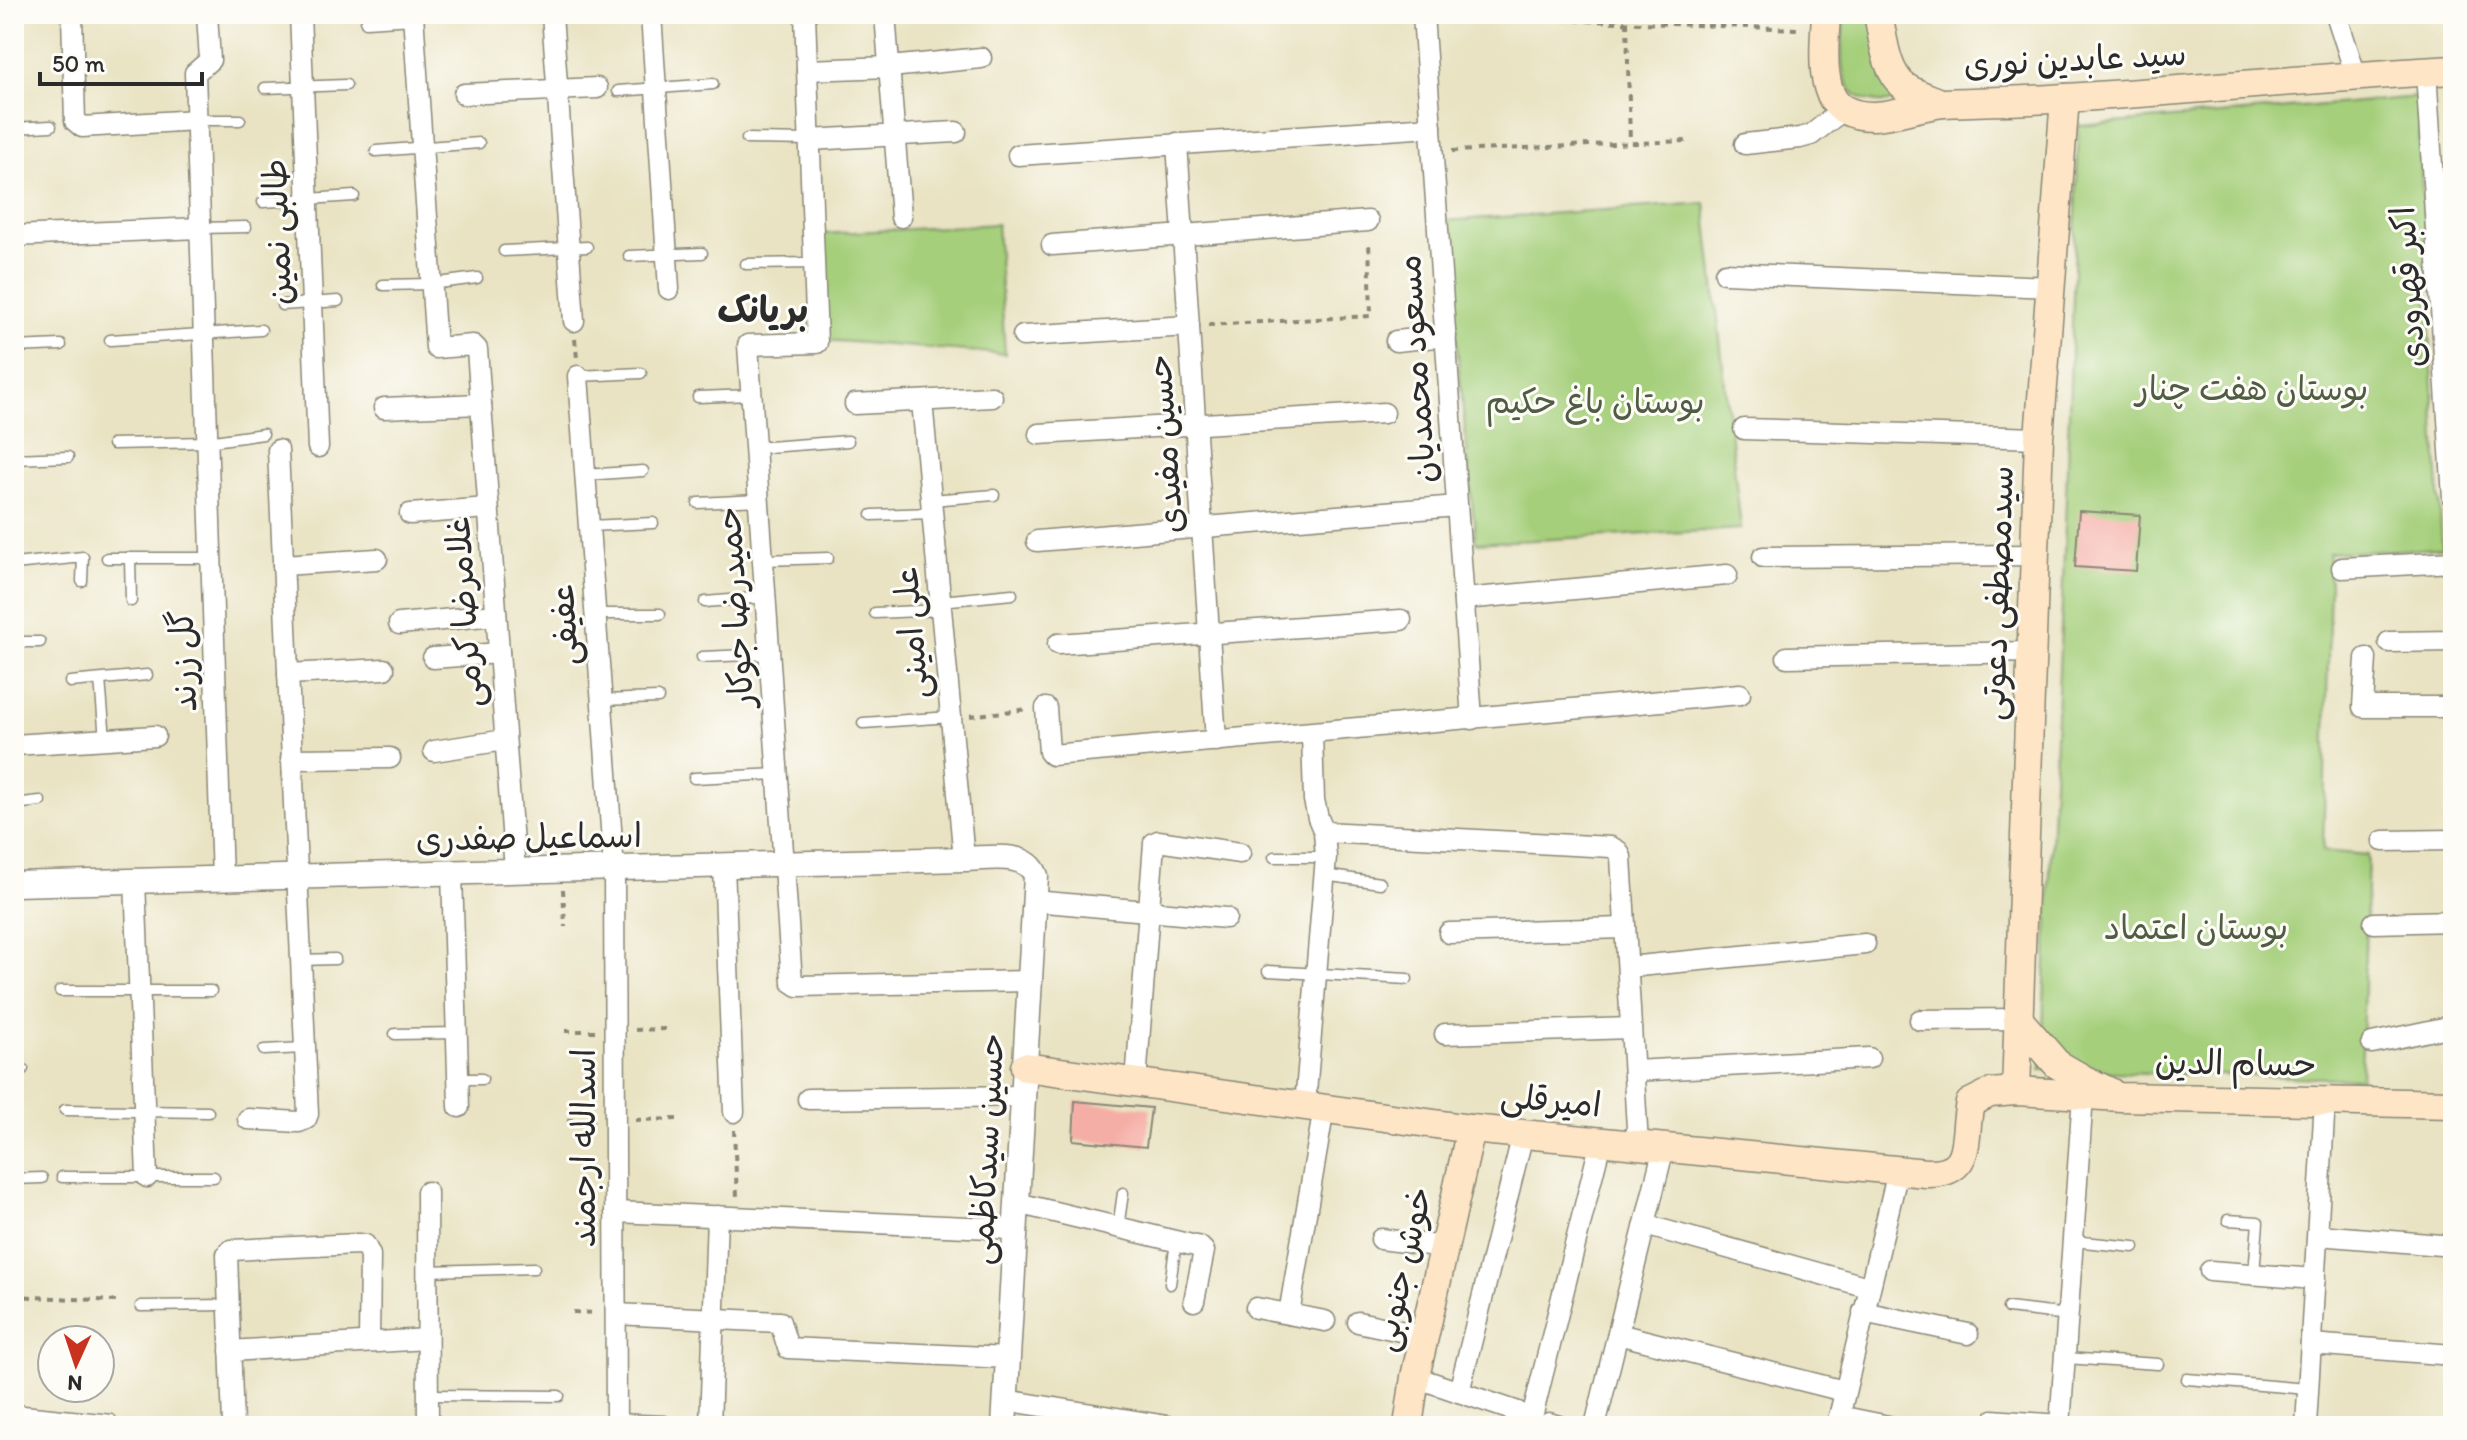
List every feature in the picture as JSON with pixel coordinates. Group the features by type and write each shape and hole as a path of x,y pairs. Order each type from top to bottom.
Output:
{"main road":[{"path":"1878,14 1895,77 1909,89 1941,103"},
{"path":"1826,22 1825,73 1830,93 1843,110"},
{"name":"سید عابدین نوری","path":"1843,110 1876,116 1941,103 2065,98 2440,70"},
{"name":"سیدمصطفی دعوتی","path":"2016,1091 2039,438 2065,98"},
{"path":"2018,1019 2057,1064 2121,1097"},
{"name":"امیرقلی","path":"1025,1067 1471,1129 1942,1173 1952,1169 1964,1152 1970,1103 1990,1093 2016,1091"},
{"name":"حسام الدین","path":"2016,1091 2121,1097 2453,1104"},
{"name":"خوش جنوبی","path":"1408,1426 1415,1377 1471,1129"}],"street":[{"path":"72,14 75,121 78,124 82,127 196,120"},
{"name":"گل زرند","path":"207,14 210,60 195,73 222,879"},
{"name":"طالبی نمین","path":"300,14 318,447"},
{"path":"552,14 557,90 578,247 574,321"},
{"path":"651,14 669,289"},
{"path":"805,14 814,263"},
{"path":"885,14 901,217"},
{"name":"مسعود محمدیان","path":"1423,14 1472,719"},
{"path":"2336,14 2356,76"},
{"path":"413,17 431,284"},
{"path":"807,70 890,67 981,58"},
{"name":"اکبر قهرودی","path":"2440,70 2453,498"},
{"path":"464,94 607,90"},
{"path":"1745,144 1811,135 1843,110"},
{"path":"1018,155 1431,127"},
{"path":"809,140 956,132"},
{"name":"حسین مفیدی","path":"1177,143 1216,741"},
{"path":"1052,245 1368,221"},
{"path":"14,236 200,228"},
{"name":"حمیدرضا جوکار","path":"814,263 817,343 748,345 792,982 794,985 1030,981"},
{"path":"1725,273 2051,287"},
{"name":"غلامرضا کرمی","path":"431,284 436,348 473,345 477,349 515,871"},
{"path":"1023,336 1189,326"},
{"path":"1396,341 1446,336"},
{"name":"عفیفی","path":"578,376 614,869"},
{"path":"855,404 992,397"},
{"name":"علی امینی","path":"922,401 964,859"},
{"path":"384,408 481,404"},
{"path":"1039,434 1384,413"},
{"path":"1744,429 2039,438"},
{"path":"248,1119 299,1122 306,1119 308,1114 278,450"},
{"path":"1037,541 1457,506"},
{"path":"410,514 488,508"},
{"path":"1763,557 2035,555"},
{"path":"283,565 377,559"},
{"path":"2342,568 2453,562"},
{"path":"1464,599 1727,575"},
{"path":"399,624 496,615"},
{"path":"1058,644 1401,620"},
{"path":"2389,642 2453,641"},
{"path":"1787,657 2031,652"},
{"path":"433,658 499,653"},
{"path":"2366,658 2363,707 2453,707"},
{"path":"288,674 384,669"},
{"path":"1046,708 1049,752 1052,755 1740,694"},
{"path":"1289,1314 1314,1107 1316,974 1325,866 1324,832 1314,800 1312,733"},
{"path":"14,745 155,736"},
{"path":"434,751 505,740"},
{"path":"291,759 390,758"},
{"path":"1324,832 1611,847 1621,857 1634,1071 1651,1146 1645,1225 1595,1426"},
{"path":"2383,841 2453,840"},
{"path":"1136,1082 1154,843 1158,841 1240,853"},
{"name":"اسماعیل صفدری","path":"14,884 1020,859 1029,863 1035,888"},
{"path":"724,866 734,1112"},
{"name":"اسدالله ارجمند","path":"614,869 616,1425"},
{"path":"452,873 459,1107"},
{"path":"135,881 147,1177"},
{"path":"1035,888 1149,911 1226,918"},
{"name":"حسین سیدکاظمی","path":"1004,1426 1035,888"},
{"path":"2374,923 2453,921"},
{"path":"1449,933 1625,928"},
{"path":"1628,967 1865,944"},
{"path":"1920,1020 2018,1019"},
{"path":"2372,1043 2453,1026"},
{"path":"1445,1034 1631,1028"},
{"path":"1634,1071 1869,1058"},
{"path":"2061,1423 2083,1095"},
{"path":"808,1099 1023,1096"},
{"path":"2306,1426 2325,1100"},
{"path":"1459,1392 1523,1134"},
{"path":"1415,1377 1540,1420 1601,1141"},
{"path":"1888,1426 1838,1421 1898,1171"},
{"path":"427,1192 428,1426"},
{"path":"1017,1203 1200,1247 1204,1251 1194,1301"},
{"path":"615,1212 1015,1229"},
{"path":"710,1426 714,1320 728,1216"},
{"path":"1645,1225 1868,1287"},
{"path":"2318,1235 2453,1246"},
{"path":"1381,1239 1444,1247"},
{"path":"233,1426 227,1254 231,1250 365,1245 370,1255 369,1342"},
{"path":"2210,1271 2315,1279"},
{"path":"1256,1308 1325,1321"},
{"path":"1863,1312 1968,1334"},
{"path":"616,1314 780,1322 788,1348 1008,1358"},
{"path":"1358,1322 1424,1336"},
{"path":"1618,1334 1844,1391"},
{"path":"230,1351 427,1339"},
{"path":"2311,1344 2453,1355"},
{"path":"1005,1400 1167,1426"},
{"path":"616,1425 663,1426"}],"lane":[{"path":"366,22 413,17"},
{"path":"607,90 713,84"},
{"path":"265,88 346,85"},
{"path":"196,120 240,120"},
{"path":"14,128 51,126"},
{"path":"747,139 809,140"},
{"path":"376,151 479,143"},
{"path":"263,202 354,196"},
{"path":"200,228 246,227"},
{"path":"504,251 578,247"},
{"path":"629,256 702,253"},
{"path":"746,264 814,263"},
{"path":"383,285 431,284 477,278"},
{"path":"282,305 338,301"},
{"path":"110,340 261,330"},
{"path":"14,347 61,345"},
{"path":"578,376 641,373"},
{"path":"698,397 752,395"},
{"path":"113,444 207,442 263,434"},
{"path":"755,448 848,441"},
{"path":"14,459 68,457"},
{"path":"585,475 643,471"},
{"path":"872,515 994,495"},
{"path":"698,503 759,500"},
{"path":"589,526 653,523"},
{"path":"14,564 83,557 82,581"},
{"path":"107,558 211,558"},
{"path":"764,560 828,558"},
{"path":"130,559 131,601"},
{"path":"875,613 1012,594"},
{"path":"705,602 766,597"},
{"path":"595,614 660,614"},
{"path":"14,642 40,642"},
{"path":"702,657 770,654"},
{"path":"70,682 147,675"},
{"path":"100,680 105,739"},
{"path":"602,700 658,698"},
{"path":"863,723 951,717"},
{"path":"694,778 779,774"},
{"path":"14,804 40,801"},
{"path":"1274,857 1325,866 1380,883"},
{"path":"299,960 335,959"},
{"path":"1268,971 1407,979"},
{"path":"60,991 211,991"},
{"path":"395,1034 457,1033"},
{"path":"264,1050 303,1048"},
{"path":"458,1079 482,1079"},
{"path":"65,1110 208,1112"},
{"path":"62,1177 214,1177"},
{"path":"14,1179 42,1178"},
{"path":"1118,1228 1123,1193"},
{"path":"2228,1220 2258,1222 2254,1274"},
{"path":"2073,1241 2134,1247"},
{"path":"1170,1284 1176,1242"},
{"path":"427,1271 534,1268"},
{"path":"141,1306 229,1305"},
{"path":"2008,1308 2068,1315"},
{"path":"2065,1358 2158,1364"},
{"path":"2187,1379 2308,1389"},
{"path":"428,1395 559,1396"},
{"path":"14,1410 111,1420"},
{"path":"1992,1415 2061,1423"}],"path":[{"path":"1616,14 1616,22"},
{"path":"1563,20 1826,22"},
{"path":"1627,22 1630,142"},
{"path":"1433,152 1686,141"},
{"path":"1189,326 1371,316 1368,221"},
{"path":"574,321 578,376"},
{"path":"951,717 1046,708"},
{"path":"562,870 565,927"},
{"path":"565,1031 666,1029"},
{"path":"728,1216 734,1112"},
{"path":"567,1120 677,1119"},
{"path":"14,1296 116,1301"}],"green space":[{"path":"1845,14 1869,14 1910,100 1878,102 1863,99 1853,91 1846,81 1843,68"},
{"path":"2417,97 2442,548 2329,553 2323,851 2368,855 2361,1079 2041,1070 2079,126"},
{"name":"بوستان باغ حکیم","path":"1705,203 1741,529 1476,543 1445,221"},
{"path":"997,224 1005,354 824,340 821,234"}],"building":[{"path":"2079,511 2140,515 2136,571 2075,567"},
{"path":"1075,1101 1151,1108 1146,1147 1073,1140"}],"district":[{"name":"بریانک","path":"763,309"}],"park label":[{"name":"بوستان هفت چنار","path":"2252,388"},
{"name":"بوستان اعتماد","path":"2196,927"}]}
